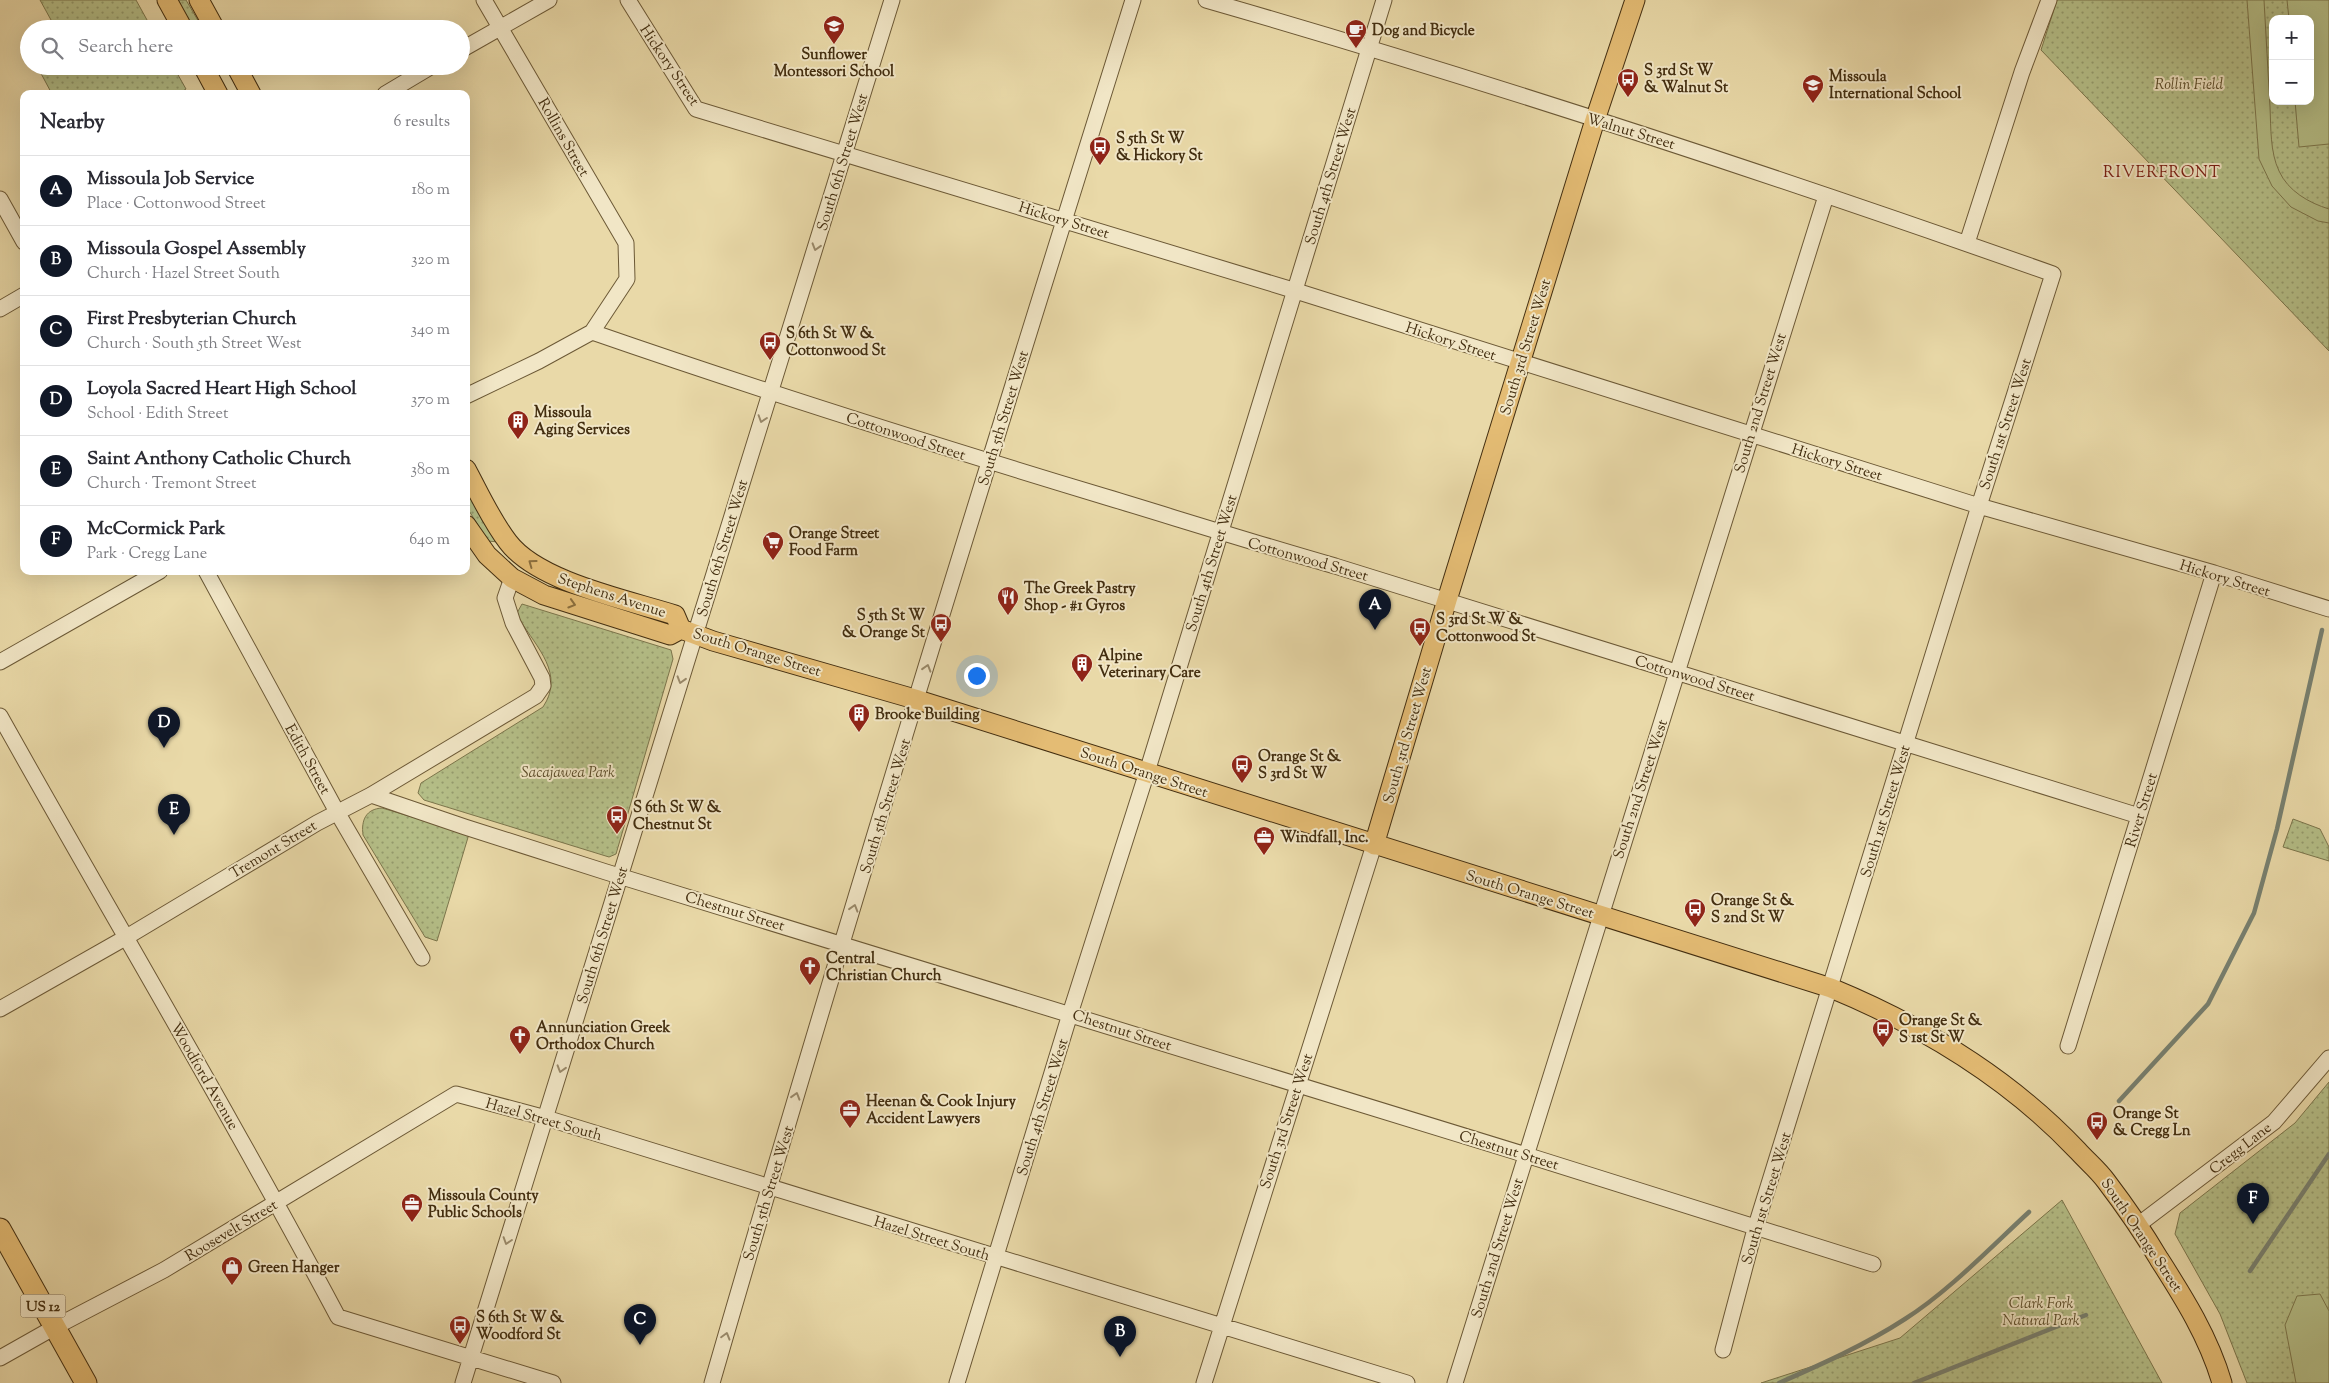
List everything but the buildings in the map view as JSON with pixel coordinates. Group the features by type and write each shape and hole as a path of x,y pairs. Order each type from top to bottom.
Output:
{"highway":[{"name":"US 12","path":"0,1228 86,1383"}],"main road":[{"path":"167,0 178,20"},
{"path":"199,0 210,20"},
{"name":"South 3rd Street West","path":"1374,845 1447,600 1595,120 1635,0"},
{"path":"208,75 216,90"},
{"path":"241,75 249,90"},
{"name":"Stephens Avenue","path":"470,476 509,543 532,564 554,577 676,615 689,631 670,635 544,595 512,578 487,555 470,530"},
{"name":"South Orange Street","path":"689,631 713,640 918,700 1831,988 1891,1015 1938,1040 2028,1103 2057,1129 2105,1180 2138,1225 2191,1309 2222,1383"}],"street":[{"name":"Rollins Street","path":"484,0 626,243 627,279 592,332"},
{"path":"470,45 549,0"},
{"name":"Hickory Street","path":"628,0 696,109 845,156 1296,291 1979,506 2214,573 2329,609"},
{"name":"South 6th Street West","path":"463,1383 620,876 689,631 771,393 892,0"},
{"name":"South 5th Street West","path":"712,1383 769,1188 989,462 1133,0"},
{"name":"Walnut Street","path":"1206,0 1368,48 1709,156 2053,274"},
{"name":"South 4th Street West","path":"957,1383 997,1258 1070,1014 1148,772 1384,0"},
{"path":"1967,244 2022,72 2049,0"},
{"path":"392,90 417,75"},
{"name":"South 2nd Street West","path":"1455,1383 1749,435 1826,196"},
{"path":"0,199 20,235"},
{"name":"South 1st Street West","path":"1723,1350 1756,1228 1979,506 2053,274"},
{"path":"0,309 20,297"},
{"path":"470,394 592,332"},
{"name":"Cottonwood Street","path":"592,332 771,393 989,462 1108,497 1220,534 1447,600 1676,673 2140,816"},
{"name":"River Street","path":"2068,1046 2214,573"},
{"path":"0,662 153,575"},
{"name":"Edith Street","path":"208,575 337,812 418,951"},
{"name":"Tremont Street","path":"0,1009 125,938 337,812 371,795 536,696 543,686 538,669 513,623 505,598 512,578"},
{"name":"Woodford Avenue","path":"0,716 125,938 278,1202 338,1317 553,1383"},
{"name":"Chestnut Street","path":"371,795 620,876 1526,1154 1873,1264"},
{"name":"South 3rd Street West","path":"1204,1383 1374,845"},
{"name":"Cregg Lane","path":"2138,1225 2274,1122 2329,1058"},
{"name":"Hazel Street South","path":"456,1094 546,1118 1407,1383"},
{"name":"Roosevelt Street","path":"0,1358 54,1327 164,1270 456,1094"}],"green space":[{"path":"40,0 136,0 147,20 51,20"},
{"path":"176,0 186,0 198,20 187,20"},
{"name":"Rollin Field","path":"2057,0 2329,0 2329,351 2041,50"},
{"path":"2247,0 2264,0 2269,105 2276,164 2288,185 2307,200 2329,209 2329,223 2318,221 2291,207 2272,186 2259,159"},
{"path":"2287,0 2329,0 2329,144 2299,147 2295,105 2314,105 2314,15 2289,15"},
{"path":"42,75 178,75 186,89 184,90 50,90"},
{"path":"470,493 498,542 488,541 470,512"},
{"name":"Sacajawea Park","path":"522,604 671,650 673,659 616,854 609,857 424,800 418,793 421,783 543,707 549,695 550,672 541,651 517,613"},
{"path":"382,808 469,834 437,941 425,937 363,835 364,820 368,813"},
{"path":"2293,819 2320,829 2329,847 2329,861 2283,847"},
{"path":"2329,1082 2329,1383 2247,1383 2220,1314 2175,1234 2180,1213 2295,1123"},
{"name":"Clark Fork Natural Park","path":"2062,1200 2162,1383 1761,1383 1900,1338"},
{"path":"2320,1294 2329,1311 2329,1383 2296,1383 2285,1325 2297,1296"}],"waterway":[{"path":"2119,1101 2208,1004 2254,913 2277,829 2322,630"},
{"path":"2250,1271 2329,1154"},
{"path":"1779,1383 1859,1346 1921,1308 1969,1268 2029,1212"},
{"path":"1914,1383 2086,1315"}],"place":[{"name":"Sunflower Montessori School","path":"834,45"},
{"name":"Dog and Bicycle","path":"1356,49"},
{"name":"S 3rd St W & Walnut St","path":"1628,98"},
{"name":"Missoula International School","path":"1813,104"},
{"name":"S 5th St W & Hickory St","path":"1100,166"},
{"name":"S 6th St W & Cottonwood St","path":"770,361"},
{"name":"Missoula Aging Services","path":"518,440"},
{"name":"Orange Street Food Farm","path":"773,561"},
{"name":"The Greek Pastry Shop - #1 Gyros","path":"1008,616"},
{"name":"Missoula Job Service","path":"1375,630"},
{"name":"S 5th St W & Orange St","path":"941,643"},
{"name":"S 3rd St W & Cottonwood St","path":"1420,647"},
{"name":"Alpine Veterinary Care","path":"1082,683"},
{"name":"Brooke Building","path":"859,733"},
{"name":"Loyola Sacred Heart High School","path":"164,748"},
{"name":"Orange St & S 3rd St W","path":"1242,784"},
{"name":"Saint Anthony Catholic Church","path":"174,835"},
{"name":"S 6th St W & Chestnut St","path":"617,835"},
{"name":"Windfall, Inc.","path":"1264,856"},
{"name":"Orange St & S 2nd St W","path":"1695,928"},
{"name":"Central Christian Church","path":"810,986"},
{"name":"Orange St & S 1st St W","path":"1883,1048"},
{"name":"Annunciation Greek Orthodox Church","path":"520,1055"},
{"name":"Heenan & Cook Injury Accident Lawyers","path":"850,1129"},
{"name":"Orange St & Cregg Ln","path":"2097,1141"},
{"name":"Missoula County Public Schools","path":"412,1223"},
{"name":"McCormick Park","path":"2253,1224"},
{"name":"Green Hanger","path":"232,1286"},
{"name":"S 6th St W & Woodford St","path":"460,1345"},
{"name":"First Presbyterian Church","path":"640,1345"},
{"name":"Missoula Gospel Assembly","path":"1120,1357"}],"district":[{"name":"RIVERFRONT","path":"2162,171"}]}
